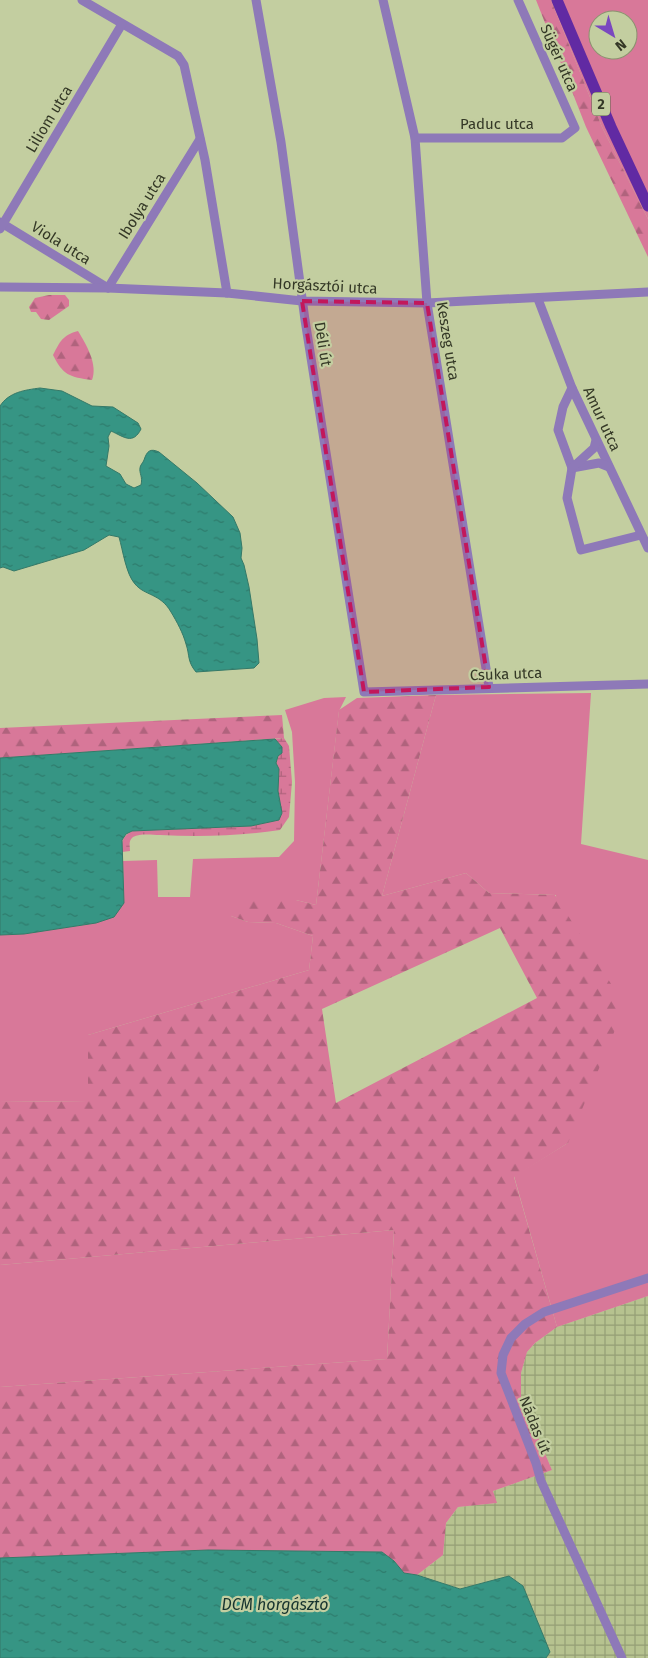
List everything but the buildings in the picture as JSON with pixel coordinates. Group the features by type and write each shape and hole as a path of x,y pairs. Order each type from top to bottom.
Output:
{"main road":[{"name":"2","path":"557,0 611,127 648,206"}],"street":[{"path":"82,0 178,56 184,65 205,160 227,293"},
{"name":"Déli út","path":"256,0 280,142 302,300 364,692"},
{"name":"Keszeg utca","path":"383,0 415,138 428,303 489,687"},
{"name":"Sügér utca","path":"518,0 575,128"},
{"name":"Liliom utca","path":"1,225 122,24"},
{"name":"Paduc utca","path":"415,138 562,138 575,128"},
{"name":"Ibolya utca","path":"108,288 200,140"},
{"name":"Viola utca","path":"1,225 108,288"},
{"name":"Horgásztói utca","path":"0,287 108,288 227,293 302,300 428,303 648,292"},
{"name":"Amur utca","path":"538,299 572,388 648,548"},
{"path":"572,388 564,407 558,430 572,468 567,498 581,550 641,535"},
{"path":"572,468 594,448 596,440"},
{"path":"572,468 599,463 609,467"},
{"name":"Csuka utca","path":"364,692 648,684"},
{"name":"Nádas út","path":"622,1658 541,1482 536,1462 501,1373 503,1355 511,1338 525,1324 544,1312 648,1278"}],"highlighted area":[{"path":"302,301 427,303 489,687 364,692"}],"shaded area":[{"path":"648,1296 648,1658 546,1658 550,1652 523,1586 509,1576 460,1589 417,1575 443,1555 446,1523 458,1507 496,1503 493,1491 552,1470 521,1397 521,1373 527,1352 535,1343 557,1327"}],"green space":[{"path":"536,0 551,0 602,127 648,219 648,257 586,127"},
{"path":"551,0 648,0 648,219 602,127"},
{"path":"49,295 65,295 69,300 69,306 49,320 41,319 36,312 31,312 29,307 35,298"},
{"path":"78,331 88,348 92,361 92,380 68,374 60,367 53,355 62,339"},
{"path":"591,693 581,844 648,860 648,1296 557,1327 514,1176 568,1143 556,895 489,893 466,873 382,896 436,695"},
{"path":"436,695 382,896 466,873 489,893 555,895 625,1006 568,1143 514,1177 557,1327 535,1343 527,1352 521,1373 521,1397 552,1470 493,1491 497,1503 458,1507 446,1523 443,1555 417,1575 404,1573 394,1561 382,1552 208,1550 0,1558 0,1387 387,1359 394,1230 0,1265 0,1102 88,1101 88,1035 309,970 313,936 276,923 248,922 231,916 240,902 265,898 296,900 316,905 339,710 357,698","holes":["500,928 537,998 336,1103 322,1009"]},
{"path":"346,697 339,711 316,905 296,900 231,916 248,922 276,923 313,936 309,970 88,1035 88,1101 0,1102 0,935 24,934 96,923 124,903 123,861 157,860 158,897 190,897 193,859 279,857 294,841 295,782 292,732 285,710 324,698"},
{"path":"282,715 284,738 0,758 0,728"},
{"path":"284,738 289,746 292,782 289,817 280,830 220,836 146,834 133,837 130,840 130,851 122,852 123,839 132,831 251,826 279,820 282,813 278,791 279,769 276,763 282,747 275,739"},
{"path":"394,1230 387,1359 0,1387 0,1265"}],"water":[{"path":"40,388 62,391 92,406 113,407 138,423 141,429 135,437 124,437 111,431 108,437 109,446 106,466 120,474 126,484 134,488 141,485 140,466 148,452 151,450 156,451 197,483 233,517 240,533 241,558 249,587 257,639 259,663 254,668 196,672 190,661 178,624 167,606 162,601 143,591 132,580 119,537 109,535 84,550 14,571 3,567 0,568 0,406 13,395"},
{"path":"275,739 282,747 282,753 278,756 276,763 279,769 278,791 282,813 279,820 251,826 132,831 126,834 122,840 124,903 114,917 96,923 24,934 0,935 0,758"},
{"name":"DCM horgásztó","path":"208,1550 382,1552 394,1561 404,1573 417,1575 460,1589 509,1576 523,1586 550,1652 546,1658 0,1658 0,1558"}]}
